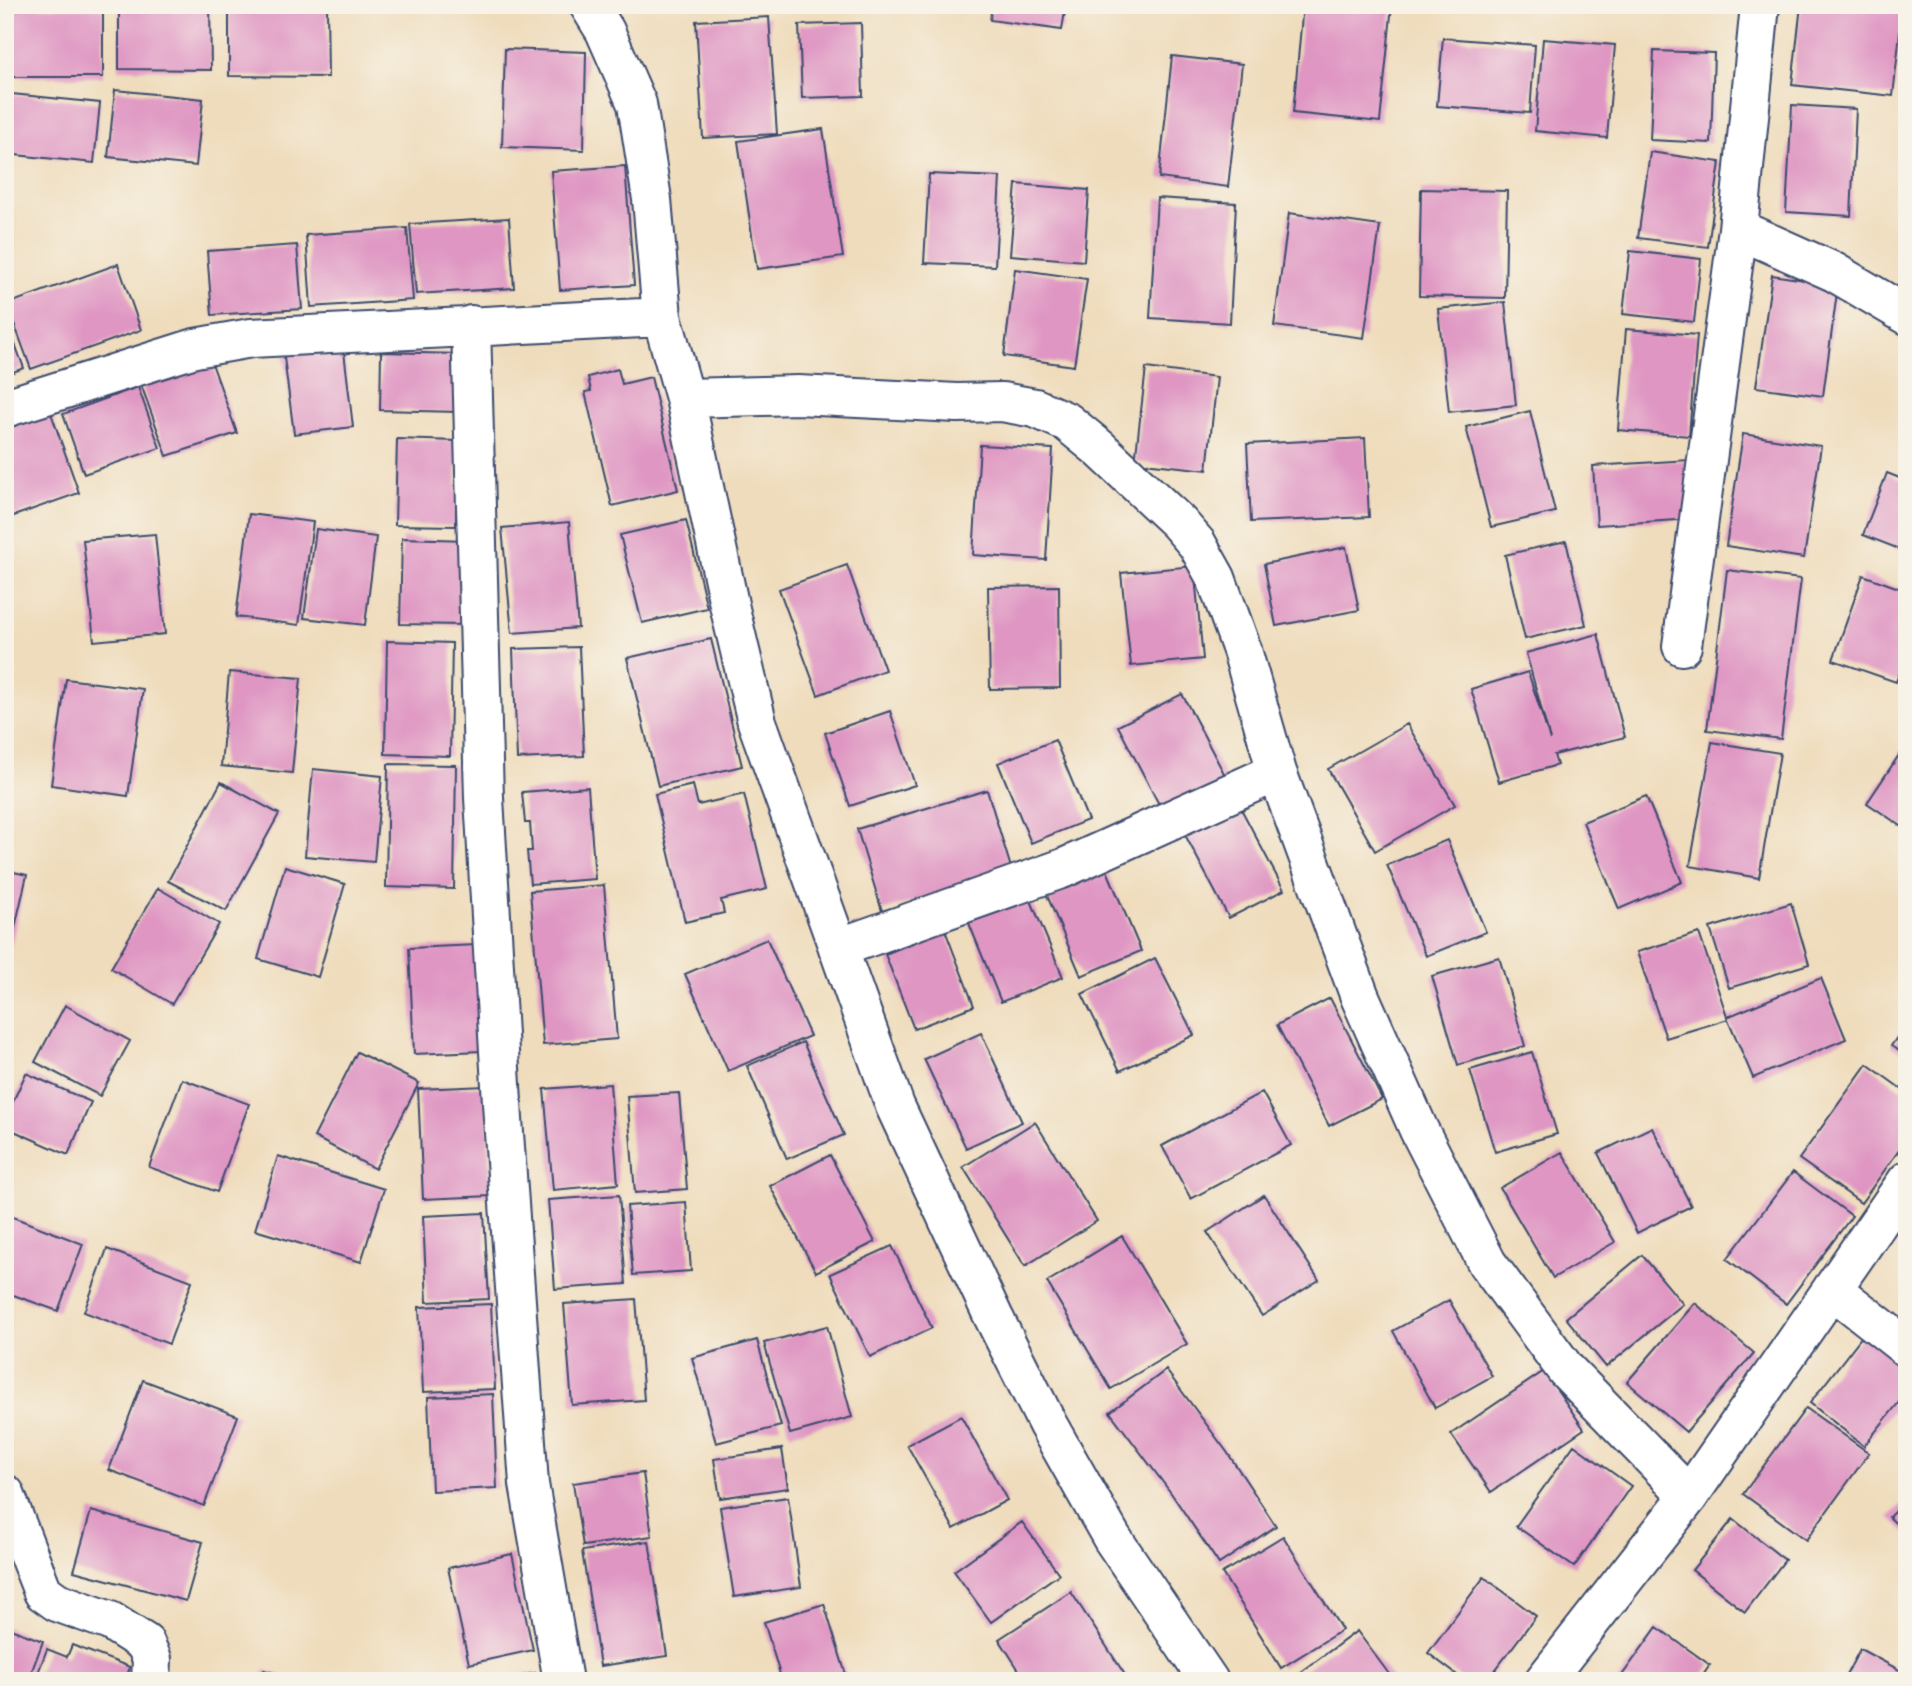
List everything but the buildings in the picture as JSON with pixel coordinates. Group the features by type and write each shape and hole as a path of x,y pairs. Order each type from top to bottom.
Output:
{"street":[{"path":"589,5 605,31 637,104 652,199 662,317 685,398 757,722 895,1106 1048,1426 1112,1538 1209,1681"},
{"path":"1682,646 1738,229 1760,5"},
{"path":"1738,229 1834,272 1907,315"},
{"path":"5,408 195,348 251,338 662,317"},
{"path":"471,325 484,798 504,1133 529,1484 563,1681"},
{"path":"685,398 799,395 957,403 1002,402 1035,408 1067,422 1108,456 1178,523 1197,544 1216,578 1277,772 1360,997 1419,1130 1487,1263 1566,1370 1689,1496"},
{"path":"838,948 1064,868 1277,772"},
{"path":"1544,1681 1689,1496 1907,1181"},
{"path":"1832,1289 1907,1348"},
{"path":"5,1494 43,1592 57,1602 110,1621 145,1643 152,1659 151,1681"}]}
